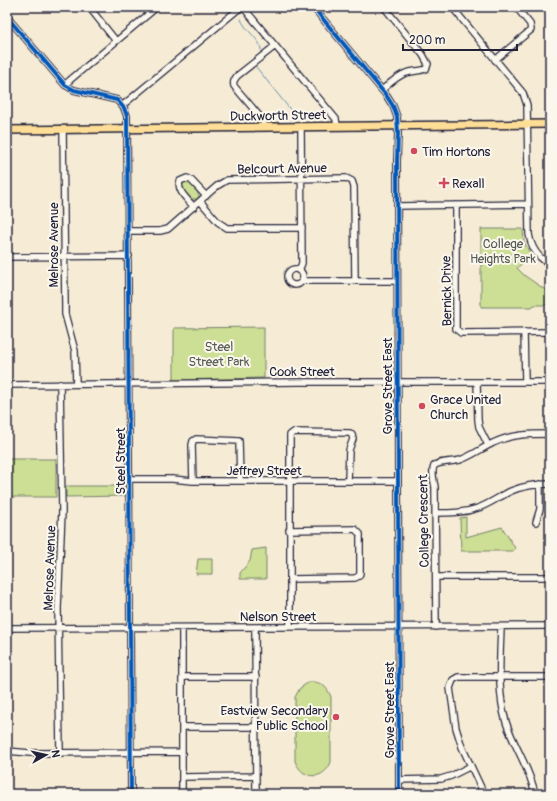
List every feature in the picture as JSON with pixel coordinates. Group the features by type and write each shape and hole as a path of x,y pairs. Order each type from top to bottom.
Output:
{"main road":[{"name":"Duckworth Street","path":"8,128 128,129 550,124"}],"street":[{"path":"89,7 116,41"},
{"path":"65,85 157,7"},
{"path":"7,17 65,85 74,90 116,100 122,105 242,7 336,119 337,126"},
{"name":"Grove Street East","path":"313,7 382,90 393,106 398,125 397,382 399,794"},
{"path":"382,90 401,75 424,70 428,64 423,55 384,7"},
{"path":"452,7 526,99 528,105 529,234 531,243 539,255 550,264"},
{"path":"495,60 532,30 530,24 516,7"},
{"path":"265,127 262,120 233,83 237,76 275,46"},
{"name":"Steel Street","path":"122,105 127,113 128,129 131,794"},
{"path":"299,270 302,263 301,127"},
{"name":"Melrose Avenue","path":"64,129 65,310 75,351 76,384"},
{"path":"194,206 180,188 180,180 187,178 191,180 206,196"},
{"name":"Belcourt Avenue","path":"128,231 160,231 168,229 223,182 230,179 346,178 352,181 354,187 355,281"},
{"path":"200,201 218,222 227,228 302,228"},
{"path":"397,206 528,204"},
{"name":"Bernick Drive","path":"456,205 456,329 461,333 550,332"},
{"path":"7,257 128,256"},
{"path":"299,270 294,269 289,272 287,279 293,285 302,281 397,281"},
{"path":"299,270 302,274 302,281"},
{"path":"524,332 524,382"},
{"path":"477,382 479,427 488,445"},
{"name":"Cook Street","path":"7,385 550,382"},
{"name":"Melrose Avenue","path":"60,384 62,511 58,628 60,753"},
{"path":"290,627 290,435 294,432 347,432 352,435 354,439 348,453 348,480"},
{"name":"College Crescent","path":"436,627 435,487 433,471 435,464 464,459 488,445 514,436 550,434"},
{"path":"193,481 192,445 196,440 239,441 240,480"},
{"name":"Jeffrey Street","path":"130,479 172,479 193,481 398,481"},
{"path":"536,522 540,509 540,484"},
{"path":"435,513 472,510 511,491 527,486 550,484"},
{"path":"289,530 355,530 360,534 359,576 355,578 290,579"},
{"path":"436,577 550,577"},
{"name":"Nelson Street","path":"7,628 550,626"},
{"path":"255,627 256,794"},
{"path":"501,627 501,701 506,723 529,772 535,794"},
{"path":"182,628 182,794"},
{"path":"182,677 256,677"},
{"path":"484,794 462,746 456,728 452,706 452,680 458,677 550,677"},
{"path":"182,727 256,727"},
{"path":"7,751 30,753 182,752"},
{"path":"399,780 441,779 451,776 471,766"},
{"path":"182,777 255,776"}],"green space":[{"path":"186,180 196,190 199,197 197,199 191,199 182,189 181,183"},
{"name":"College Heights Park","path":"481,229 523,229 524,242 531,255 517,268 525,276 550,293 550,305 534,305 532,307 481,307"},
{"name":"Steel Street Park","path":"264,327 264,378 174,380 174,328"},
{"path":"7,459 56,459 56,497 7,497"},
{"path":"66,486 125,486 125,496 66,497"},
{"path":"466,517 466,537 502,527 515,548 513,551 461,551 460,518"},
{"path":"266,548 266,579 240,579 240,573 250,561 252,550"},
{"path":"198,559 212,559 212,574 196,574"},
{"path":"309,682 317,682 323,685 331,697 331,762 323,773 313,776 303,772 295,761 295,697 300,688"}],"waterway":[{"path":"241,19 259,42 261,50"},
{"path":"256,67 297,118"}],"cycle path":[{"path":"313,7 386,95 393,106 397,117 399,794"},
{"path":"7,17 65,85 74,90 117,100 124,108 127,116 131,794"}],"place":[{"name":"Tim Hortons","path":"414,151"},
{"name":"Rexall","path":"444,183"},
{"name":"Grace United Church","path":"422,406"},
{"name":"Eastview Secondary Public School","path":"336,717"}]}
